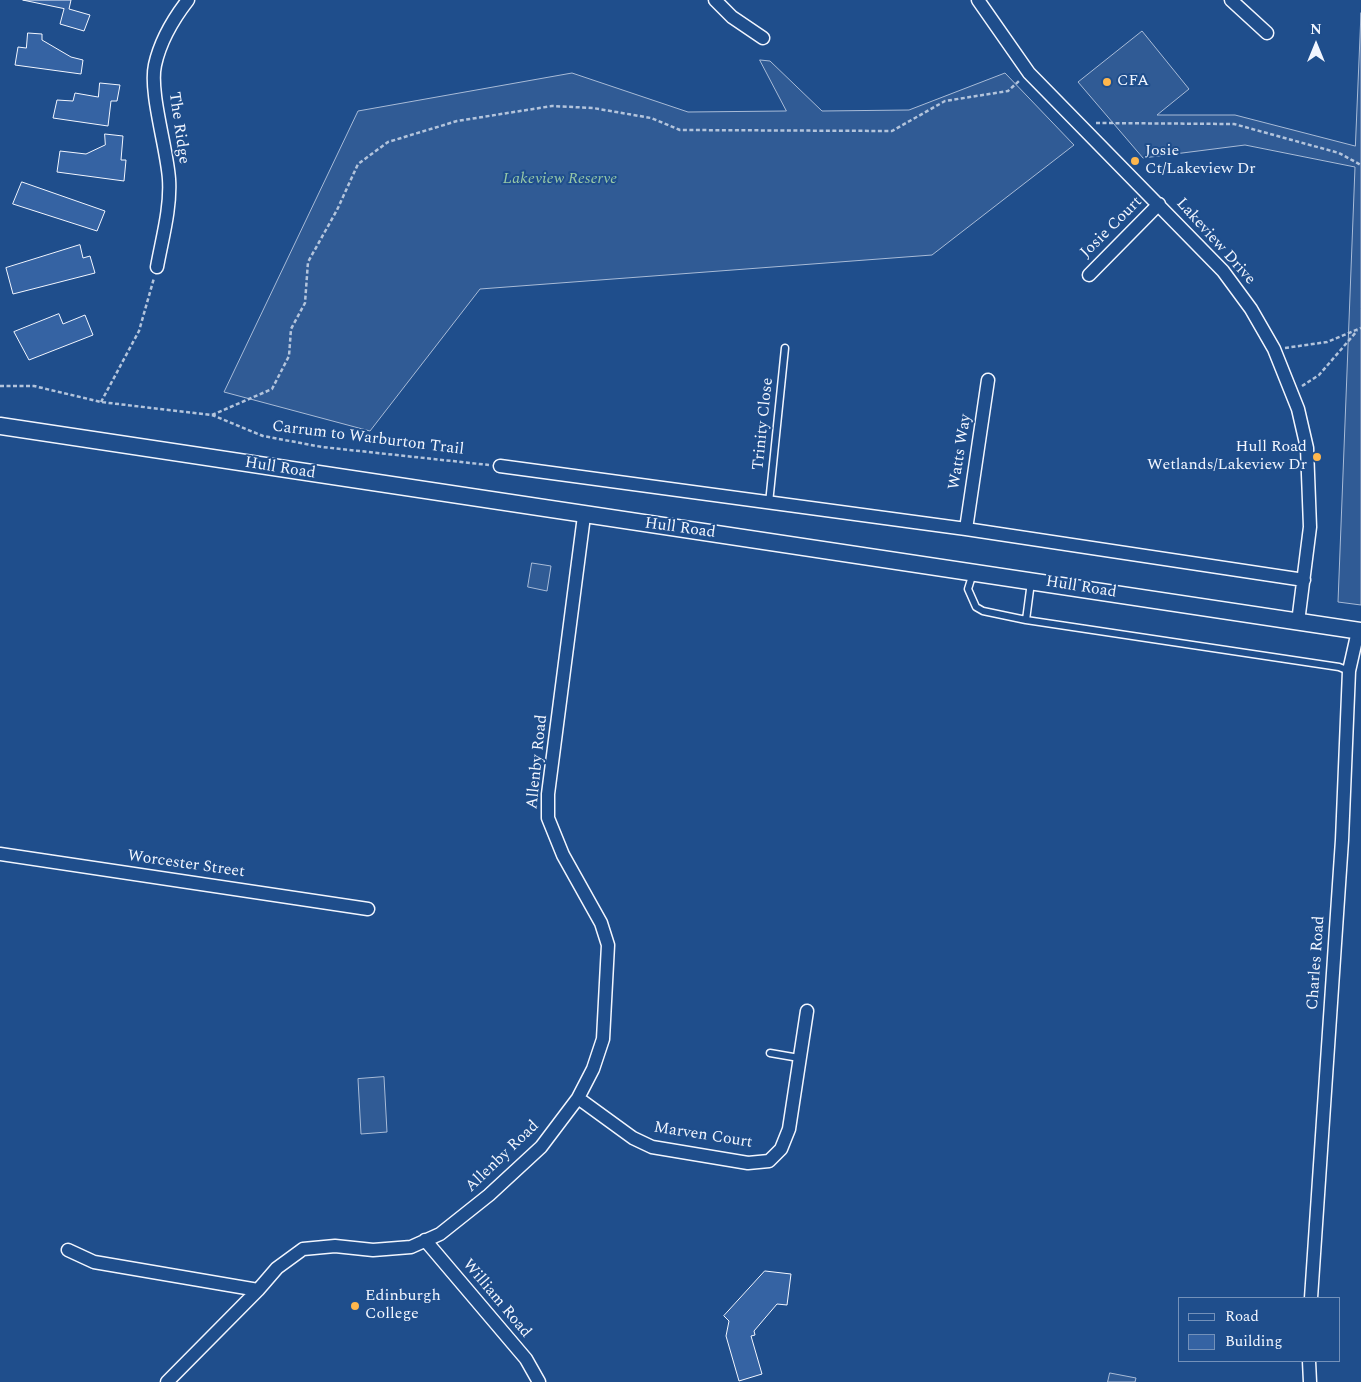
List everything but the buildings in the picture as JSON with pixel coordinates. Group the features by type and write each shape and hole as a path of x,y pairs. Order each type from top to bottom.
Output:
{"main road":[{"name":"Hull Road","path":"0,426 584,516 973,572 1360,631"}],"street":[{"name":"The Ridge","path":"157,267 166,216 169,181 156,101 155,66 167,34 188,0"},
{"path":"715,0 732,17 763,38"},
{"name":"Lakeview Drive","path":"978,0 1029,73 1224,271 1251,309 1274,349 1298,409 1307,448 1310,480 1310,527 1298,622"},
{"path":"1231,0 1267,33"},
{"name":"Josie Court","path":"1089,275 1159,204"},
{"name":"Watts Way","path":"966,528 988,380"},
{"path":"500,466 966,528 1304,580"},
{"name":"Allenby Road","path":"167,1382 258,1290 277,1268 303,1249 335,1246 373,1250 411,1247 440,1234 488,1195 541,1147 578,1098 593,1069 602,1039 608,945 601,923 563,856 548,818 548,794 584,516"},
{"name":"Charles Road","path":"1311,1297 1342,840 1349,671 1360,631"},
{"name":"Worcester Street","path":"0,854 368,909"},
{"name":"Marven Court","path":"578,1098 632,1138 652,1147 748,1163 769,1161 781,1149 789,1129 806,1011"},
{"name":"William Road","path":"425,1240 526,1359 539,1382"},
{"path":"68,1250 94,1262 258,1290"},
{"path":"1310,1362 1310,1382"}],"lane":[{"name":"Trinity Close","path":"769,503 786,348"},
{"path":"973,572 968,588 976,606 983,611 1026,620 1339,667 1349,671"},
{"path":"1026,620 1031,581"},
{"path":"770,1053 799,1058"}],"path":[{"path":"212,415 272,389 289,356 291,329 305,303 308,262 337,210 358,164 388,142 457,121 552,106 593,108 651,118 680,130 892,131 945,102 1008,91 1029,73"},
{"path":"1077,123 1234,124 1339,153 1361,165"},
{"path":"101,402 139,331 157,267"},
{"path":"1292,393 1319,374 1361,328"},
{"path":"1274,349 1327,342 1357,331"},
{"name":"Carrum to Warburton Trail","path":"0,386 34,386 101,402 212,415 263,436 322,447 500,466"}],"shaded area":[{"path":"1361,13 1361,605 1338,602 1355,167 1245,145 1143,158 1078,82 1142,31 1189,89 1157,115 1235,115 1355,146"},
{"name":"Lakeview Reserve","path":"760,60 770,61 822,111 909,110 1005,73 1074,145 932,255 480,289 370,431 224,392 358,111 572,73 688,112 786,111"},
{"path":"532,563 551,566 547,591 528,587"},
{"path":"384,1077 387,1132 361,1134 358,1079"},
{"path":"1110,1373 1136,1378 1135,1382 1108,1382"}],"place":[{"name":"CFA","path":"1107,82"},
{"name":"Josie Ct/Lakeview Dr","path":"1135,161"},
{"name":"Hull Road Wetlands/Lakeview Dr","path":"1317,457"},
{"name":"Edinburgh College","path":"355,1306"}]}
